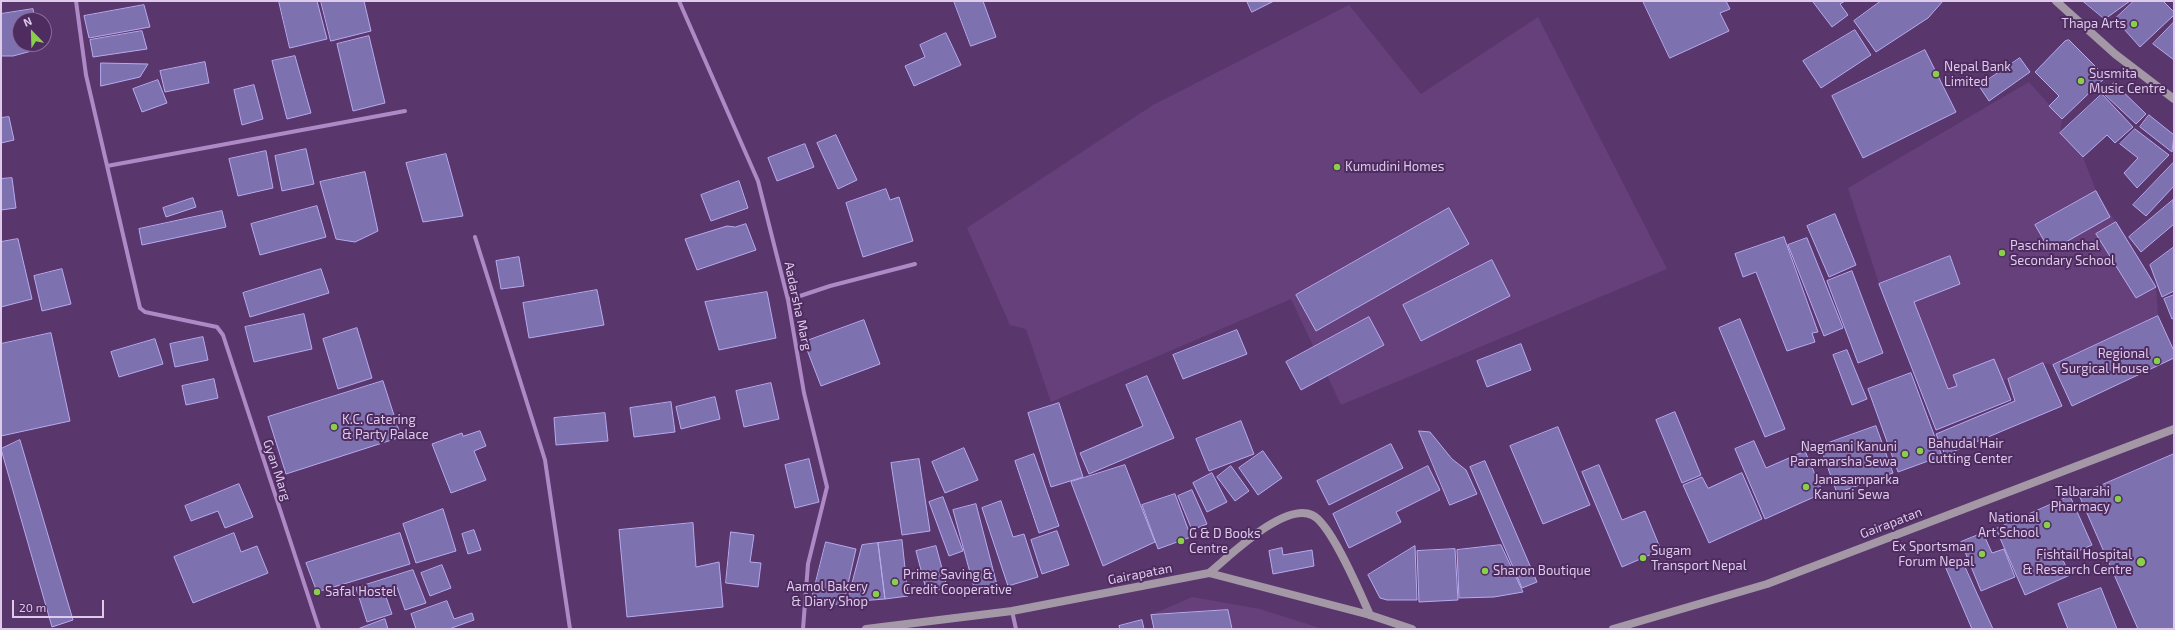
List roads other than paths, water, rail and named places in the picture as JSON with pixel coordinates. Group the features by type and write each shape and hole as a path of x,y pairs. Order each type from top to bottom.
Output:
{"main road":[{"path":"2056,1 2116,54 2174,99"},
{"name":"Gairapatan","path":"1613,629 1767,584 2174,429"},
{"path":"1209,573 1263,529 1291,514 1301,513 1313,515 1323,525 1352,575 1370,615"},
{"name":"Gairapatan","path":"866,629 887,628 1012,611 1209,573 1370,615 1412,629"}],"street":[{"path":"76,1 86,75 107,166 405,111"},
{"name":"Aadarsha Marg","path":"679,1 758,181 788,300 804,393 827,487 808,564 803,629"},
{"name":"Gyan Marg","path":"107,166 140,308 144,312 217,327 223,336 319,629"},
{"path":"475,237 545,460 570,629"},
{"path":"788,300 830,286 915,264"},
{"path":"1012,611 1016,629"}],"place":[{"name":"Thapa Arts","path":"2134,24"},
{"name":"Nepal Bank Limited","path":"1936,74"},
{"name":"Susmita Music Centre","path":"2081,81"},
{"name":"Kumudini Homes","path":"1337,167"},
{"name":"Paschimanchal Secondary School","path":"2002,253"},
{"name":"Regional Surgical House","path":"2157,361"},
{"name":"K.C. Catering & Party Palace","path":"334,427"},
{"name":"Bahudal Hair Cutting Center","path":"1920,451"},
{"name":"Nagmani Kanuni Paramarsha Sewa","path":"1905,454"},
{"name":"Janasamparka Kanuni Sewa","path":"1806,487"},
{"name":"Talbarahi Pharmacy","path":"2118,499"},
{"name":"National Art School","path":"2047,525"},
{"name":"G & D Books Centre","path":"1181,541"},
{"name":"Ex Sportsman Forum Nepal","path":"1982,554"},
{"name":"Sugam Transport Nepal","path":"1643,558"},
{"name":"Fishtail Hospital & Research Centre","path":"2141,562"},
{"name":"Sharon Boutique","path":"1485,571"},
{"name":"Prime Saving & Credit Cooperative","path":"895,582"},
{"name":"Safal Hostel","path":"317,592"},
{"name":"Aamol Bakery & Diary Shop","path":"876,594"}]}
